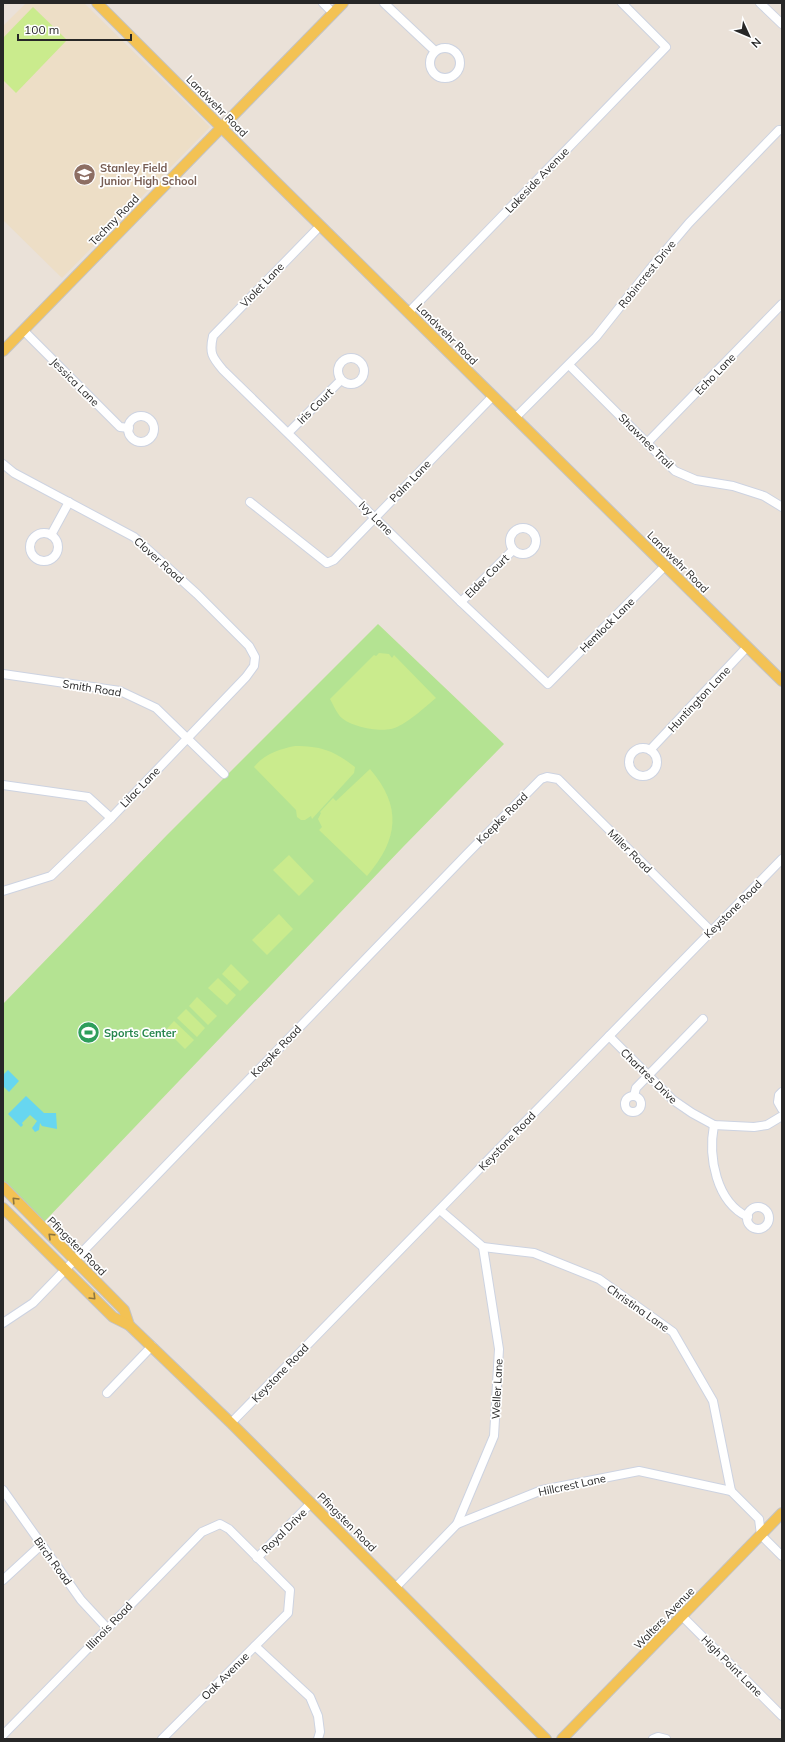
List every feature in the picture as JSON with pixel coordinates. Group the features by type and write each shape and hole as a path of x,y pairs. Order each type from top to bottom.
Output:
{"main road":[{"name":"Landwehr Road","path":"97,3 320,226 782,681"},
{"name":"Techny Road","path":"3,350 343,3"},
{"name":"Pfingsten Road","path":"3,1187 124,1310 129,1324"},
{"name":"Pfingsten Road","path":"3,1208 113,1317 129,1324 231,1423 546,1739"},
{"path":"17,1223 27,1212"},
{"name":"Walters Avenue","path":"562,1739 782,1513"}],"street":[{"path":"323,3 333,13"},
{"path":"384,3 435,51"},
{"name":"Lakeside Avenue","path":"408,313 666,47 622,3"},
{"path":"760,3 782,24"},
{"name":"Robincrest Drive","path":"515,418 596,337 650,269 690,223 781,130"},
{"name":"Violet Lane","path":"210,348 213,336 320,226"},
{"name":"Echo Lane","path":"647,443 782,304"},
{"name":"Jessica Lane","path":"23,330 120,427 129,428"},
{"name":"Ivy Lane","path":"210,348 213,358 223,370 289,432 460,602 548,684"},
{"name":"Shawnee Trail","path":"569,365 675,471 696,480 733,486 764,496 782,507"},
{"name":"Iris Court","path":"289,432 341,380"},
{"name":"Palm Lane","path":"250,502 327,563 334,560 493,396"},
{"name":"Clover Road","path":"3,464 14,473 134,537 197,594 249,646 255,657"},
{"path":"51,535 69,502"},
{"name":"Elder Court","path":"460,602 513,550"},
{"name":"Hemlock Lane","path":"548,684 665,566"},
{"name":"Huntington Lane","path":"650,750 747,648"},
{"name":"Lilac Lane","path":"3,891 51,876 110,818 246,677 254,666 255,657"},
{"name":"Smith Road","path":"3,674 120,691 156,708 224,774"},
{"name":"Miller Road","path":"548,777 558,779 711,931"},
{"name":"Koepke Road","path":"3,1323 33,1303 466,854 538,782 548,777"},
{"path":"3,785 88,797 110,818"},
{"name":"Keystone Road","path":"231,1423 782,859"},
{"path":"634,1096 636,1088 703,1020"},
{"name":"Chartres Drive","path":"608,1036 673,1100 692,1113 714,1125 754,1127 767,1125 782,1116"},
{"path":"782,1092 779,1096 778,1102 782,1109"},
{"path":"714,1125 712,1136 713,1160 718,1182 728,1202 738,1212 748,1217"},
{"path":"440,1210 483,1247"},
{"name":"Christina Lane","path":"483,1247 534,1253 599,1280 673,1332 713,1401 731,1491"},
{"name":"Weller Lane","path":"457,1524 494,1436 499,1349 483,1247"},
{"path":"107,1392 152,1346"},
{"name":"Hillcrest Lane","path":"396,1587 457,1524 542,1490 639,1471 731,1491"},
{"name":"Birch Road","path":"3,1490 81,1600 108,1628"},
{"path":"731,1491 759,1519 761,1535 782,1556"},
{"name":"Royal Drive","path":"257,1558 311,1503"},
{"name":"Royal Drive","path":"220,1524 229,1529 290,1590 288,1613"},
{"name":"Illinois Road","path":"3,1735 202,1532 220,1524"},
{"path":"3,1580 41,1545"},
{"name":"Oak Avenue","path":"162,1739 288,1613"},
{"name":"High Point Lane","path":"682,1616 782,1716"},
{"path":"255,1646 310,1697 318,1716 320,1732 318,1739"},
{"path":"652,1739 658,1737 666,1739"}],"shaded area":[{"name":"Stanley Field Junior High School","path":"26,3 84,3 210,127 62,278 3,220 3,26"}],"green space":[{"path":"33,7 67,40 16,93 3,80 3,38"},
{"path":"378,624 504,744 403,847 44,1222 3,1182 3,1004 167,835"},
{"path":"379,653 389,654 392,658 394,655 436,698 415,716 397,727 385,730 371,729 355,725 343,719 336,711 330,699 374,655 376,656"},
{"path":"295,746 313,747 327,750 341,757 355,767 354,773 312,819 311,816 305,820 301,820 297,817 296,810 254,767 267,755"},
{"path":"370,769 388,796 392,809 392,822 390,836 385,849 378,862 367,876 319,830 322,827 318,819 321,813 320,812 333,798 336,801"},
{"path":"289,855 314,881 299,896 273,870"},
{"path":"279,914 293,929 267,955 252,940"},
{"path":"231,964 249,982 240,991 222,974"},
{"path":"218,978 236,995 227,1005 208,988"},
{"path":"197,997 217,1016 208,1025 189,1006"},
{"path":"186,1009 205,1028 197,1037 177,1018"},
{"path":"174,1021 194,1040 185,1049 166,1030"}],"water":[{"path":"8,1070 19,1081 9,1092 3,1086 3,1075"},
{"path":"26,1096 44,1113 56,1113 57,1129 42,1126 40,1123 39,1130 35,1132 32,1128 37,1121 30,1115 22,1123 23,1125 21,1127 8,1114"}],"place":[{"name":"Stanley Field Junior High School","path":"84,174"},
{"name":"Sports Center","path":"88,1033"}]}
